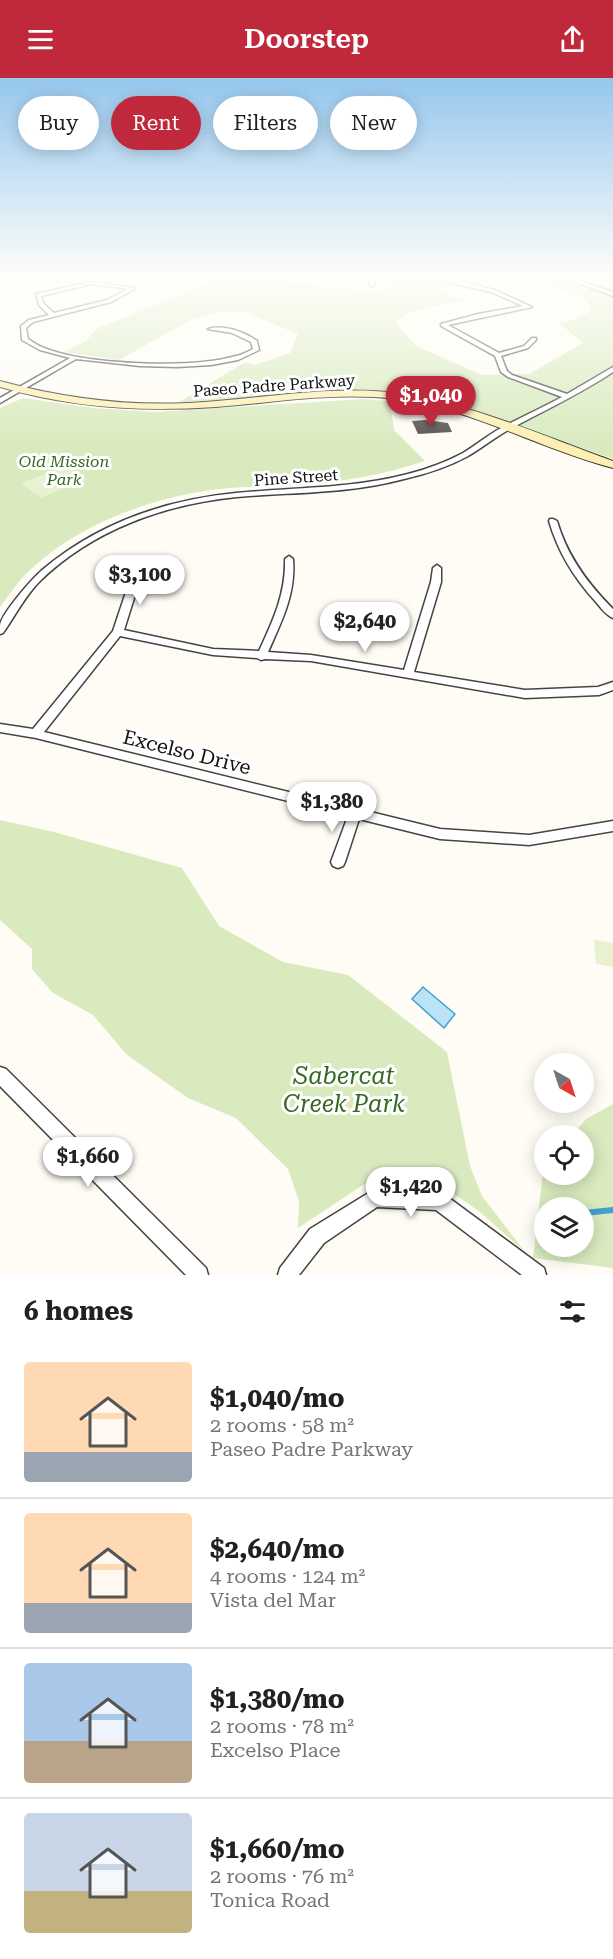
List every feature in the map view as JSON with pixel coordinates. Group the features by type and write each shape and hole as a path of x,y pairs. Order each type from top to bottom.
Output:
{"main road":[{"name":"Paseo Padre Parkway","path":"0,384 18,390 104,404 159,406 324,395 396,396 452,407 613,465"}],"street":[{"path":"24,335 25,340 40,350 74,359 128,364 220,362 242,358 256,350 254,341 242,335"},
{"path":"461,335 498,355 526,347 534,339"},
{"path":"498,355 504,372 510,376 568,397"},
{"path":"0,401 74,359"},
{"name":"Pine Street","path":"0,631 35,581 68,553 105,530 148,513 193,502 238,495 329,491 408,476 465,454 507,427 592,385 613,369"},
{"path":"553,521 557,540 583,581 613,615"},
{"path":"261,657 286,602 291,574 289,559"},
{"path":"408,674 436,582 437,568"},
{"path":"36,734 118,632 129,595 139,582 154,572"},
{"path":"118,632 213,652 261,657 311,658 525,694 599,690 613,686"},
{"name":"Excelso Drive","path":"0,728 36,734 440,834 529,840 613,826"},
{"path":"338,862 355,814"},
{"path":"0,1075 199,1275"},
{"path":"287,1275 317,1236 375,1198 439,1201 537,1275"}],"green space":[{"path":"91,335 164,335 119,360 64,352 86,341"},
{"path":"298,335 406,335 416,346 482,375 529,374 583,343 573,335 613,335 613,459 435,397 363,392 178,403 245,362 255,365 290,353"},
{"name":"Old Mission Park","path":"23,398 93,408 155,412 364,399 399,402 391,409 394,430 425,461 396,470 351,479 305,485 218,489 166,499 140,507 90,528 45,557 15,586 0,607 0,408"},
{"path":"65,466 85,480 40,498 21,483"},
{"name":"Sabercat Creek Park","path":"0,820 54,832 182,868 219,926 283,962 348,975 447,1052 470,1166 482,1196 525,1252 480,1212 434,1180 400,1169 363,1185 298,1228 299,1201 288,1169 236,1118 188,1098 127,1055 93,1015 53,993 32,969 32,949 0,920"},
{"path":"594,940 613,943 613,967 596,964"},
{"path":"613,1104 613,1268 533,1258 534,1250 534,1257 594,1257 594,1197 540,1197 542,1185 594,1185 594,1125 581,1125 586,1119"}],"water":[{"path":"423,987 455,1014 444,1028 412,999"}],"building":[{"path":"412,421 448,423 452,432 418,434"}],"waterway":[{"path":"594,1212 613,1210"}]}
